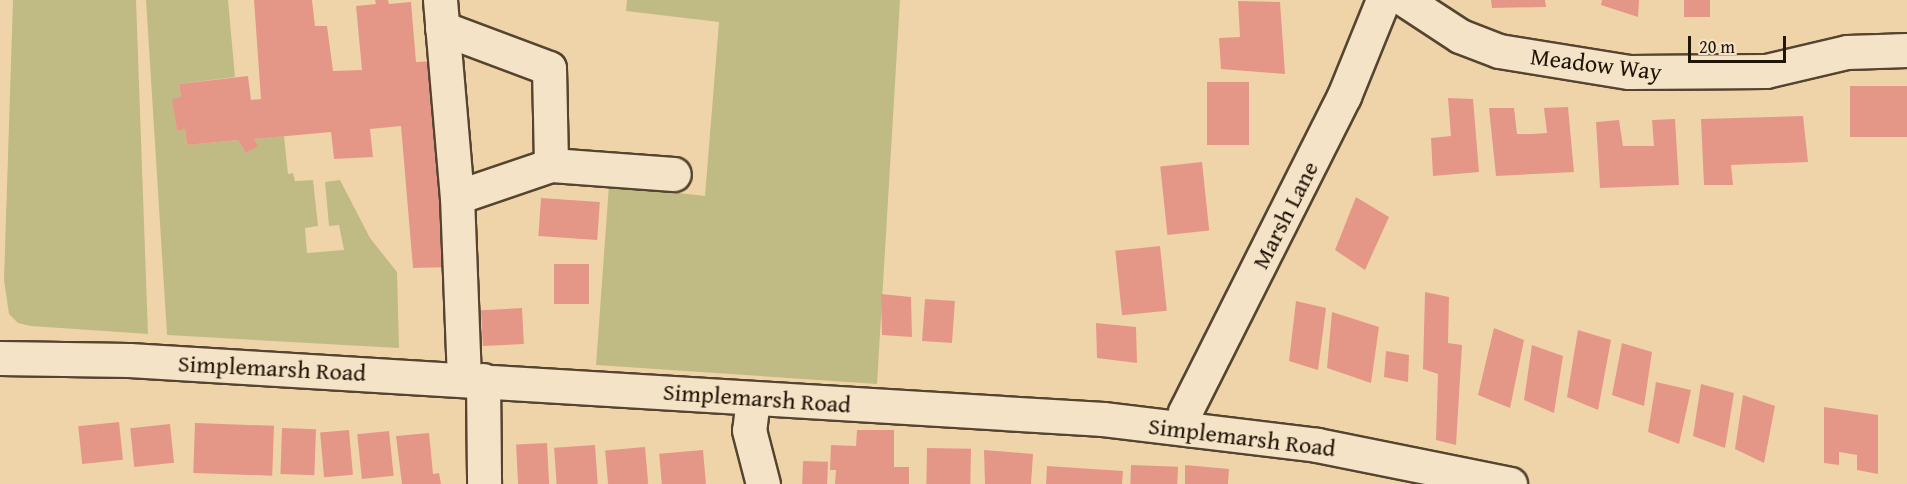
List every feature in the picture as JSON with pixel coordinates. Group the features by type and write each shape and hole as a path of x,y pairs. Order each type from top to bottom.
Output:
{"street":[{"name":"Marsh Lane","path":"1184,428 1185,412 1344,96 1383,0"},
{"name":"Meadow Way","path":"1405,0 1460,36 1498,51 1629,72 1766,71 1847,52 1907,50"},
{"path":"441,14 549,68 550,165"},
{"path":"441,14 484,484"},
{"path":"457,197 550,165 674,174"},
{"name":"Simplemarsh Road","path":"0,358 129,360 1102,419 1317,445 1450,477 1510,484"},
{"path":"753,399 749,430 763,484"}],"shaded area":[{"path":"13,0 136,0 148,334 31,326 18,323 9,314 4,280"},
{"path":"146,0 228,0 235,77 179,84 181,97 173,100 177,131 185,129 187,145 238,140 246,153 257,146 254,139 284,136 288,174 293,173 295,181 313,180 318,226 305,228 307,253 344,250 339,225 329,226 325,182 340,180 370,238 397,272 399,348 167,335"},
{"path":"627,0 900,0 877,384 596,365 609,185 705,196 719,22 626,11"}],"building":[{"path":"254,0 312,0 315,26 327,26 333,71 362,70 356,6 376,4 375,0 388,0 389,4 411,2 416,62 436,61 453,267 413,268 401,126 370,129 373,157 334,159 331,132 254,139 258,146 246,153 238,140 187,145 185,129 177,131 172,99 181,97 179,84 248,76 251,100 261,99"},
{"path":"1491,0 1545,0 1546,7 1492,8"},
{"path":"1602,0 1639,0 1638,17 1601,5"},
{"path":"1684,0 1710,0 1710,17 1684,17"},
{"path":"1238,1 1280,2 1285,74 1221,69 1219,38 1240,37"},
{"path":"1207,82 1249,82 1249,145 1207,145"},
{"path":"1850,86 1907,86 1907,137 1850,137"},
{"path":"1448,98 1473,99 1479,172 1433,176 1431,138 1451,136"},
{"path":"1568,107 1574,172 1496,176 1489,108 1514,108 1517,134 1532,134 1547,133 1544,108"},
{"path":"1803,116 1808,162 1731,165 1733,185 1704,185 1701,119"},
{"path":"1675,119 1679,185 1600,188 1596,122 1619,120 1623,146 1654,146 1652,120"},
{"path":"1202,162 1209,231 1167,235 1160,166"},
{"path":"1356,197 1389,217 1365,270 1335,250"},
{"path":"541,198 600,202 597,240 538,236"},
{"path":"1160,246 1167,311 1122,315 1115,251"},
{"path":"554,264 589,264 589,304 554,304"},
{"path":"1425,292 1449,297 1448,343 1462,345 1456,445 1436,440 1438,374 1423,369"},
{"path":"881,294 911,297 912,337 882,335"},
{"path":"925,299 955,301 952,343 922,341"},
{"path":"1296,301 1326,308 1318,370 1289,361"},
{"path":"522,308 524,344 483,346 481,310"},
{"path":"1332,312 1379,327 1371,383 1327,368"},
{"path":"1096,323 1136,327 1137,363 1097,358"},
{"path":"1494,328 1524,340 1510,408 1478,395"},
{"path":"1578,330 1611,340 1598,410 1567,397"},
{"path":"1622,343 1652,352 1644,406 1612,395"},
{"path":"1532,345 1563,356 1554,413 1524,400"},
{"path":"1386,351 1409,355 1408,382 1384,377"},
{"path":"1656,382 1691,390 1679,444 1648,432"},
{"path":"1701,384 1734,393 1725,448 1693,436"},
{"path":"1743,395 1775,406 1764,463 1735,449"},
{"path":"1824,407 1878,415 1878,474 1857,470 1857,455 1839,452 1839,465 1824,463"},
{"path":"119,422 123,460 82,464 78,426"},
{"path":"195,423 274,426 272,476 193,473"},
{"path":"170,424 174,463 134,467 130,428"},
{"path":"282,428 316,429 314,475 280,474"},
{"path":"349,430 353,475 324,477 320,433"},
{"path":"857,430 894,430 894,467 909,467 909,484 835,484 836,470 830,470 831,445 856,446"},
{"path":"389,431 394,476 362,479 357,434"},
{"path":"429,433 433,474 439,473 441,484 402,484 396,436"},
{"path":"547,443 549,484 518,484 516,445"},
{"path":"595,445 598,484 557,484 554,448"},
{"path":"645,447 648,484 608,484 605,450"},
{"path":"927,448 971,449 970,484 926,484"},
{"path":"703,450 706,484 662,484 659,454"},
{"path":"984,450 1033,454 1031,484 985,484"},
{"path":"803,461 828,462 827,484 802,484"},
{"path":"1131,465 1178,467 1177,484 1130,484"},
{"path":"1185,465 1229,469 1228,484 1185,484"},
{"path":"1047,466 1123,471 1122,484 1046,484"}]}
